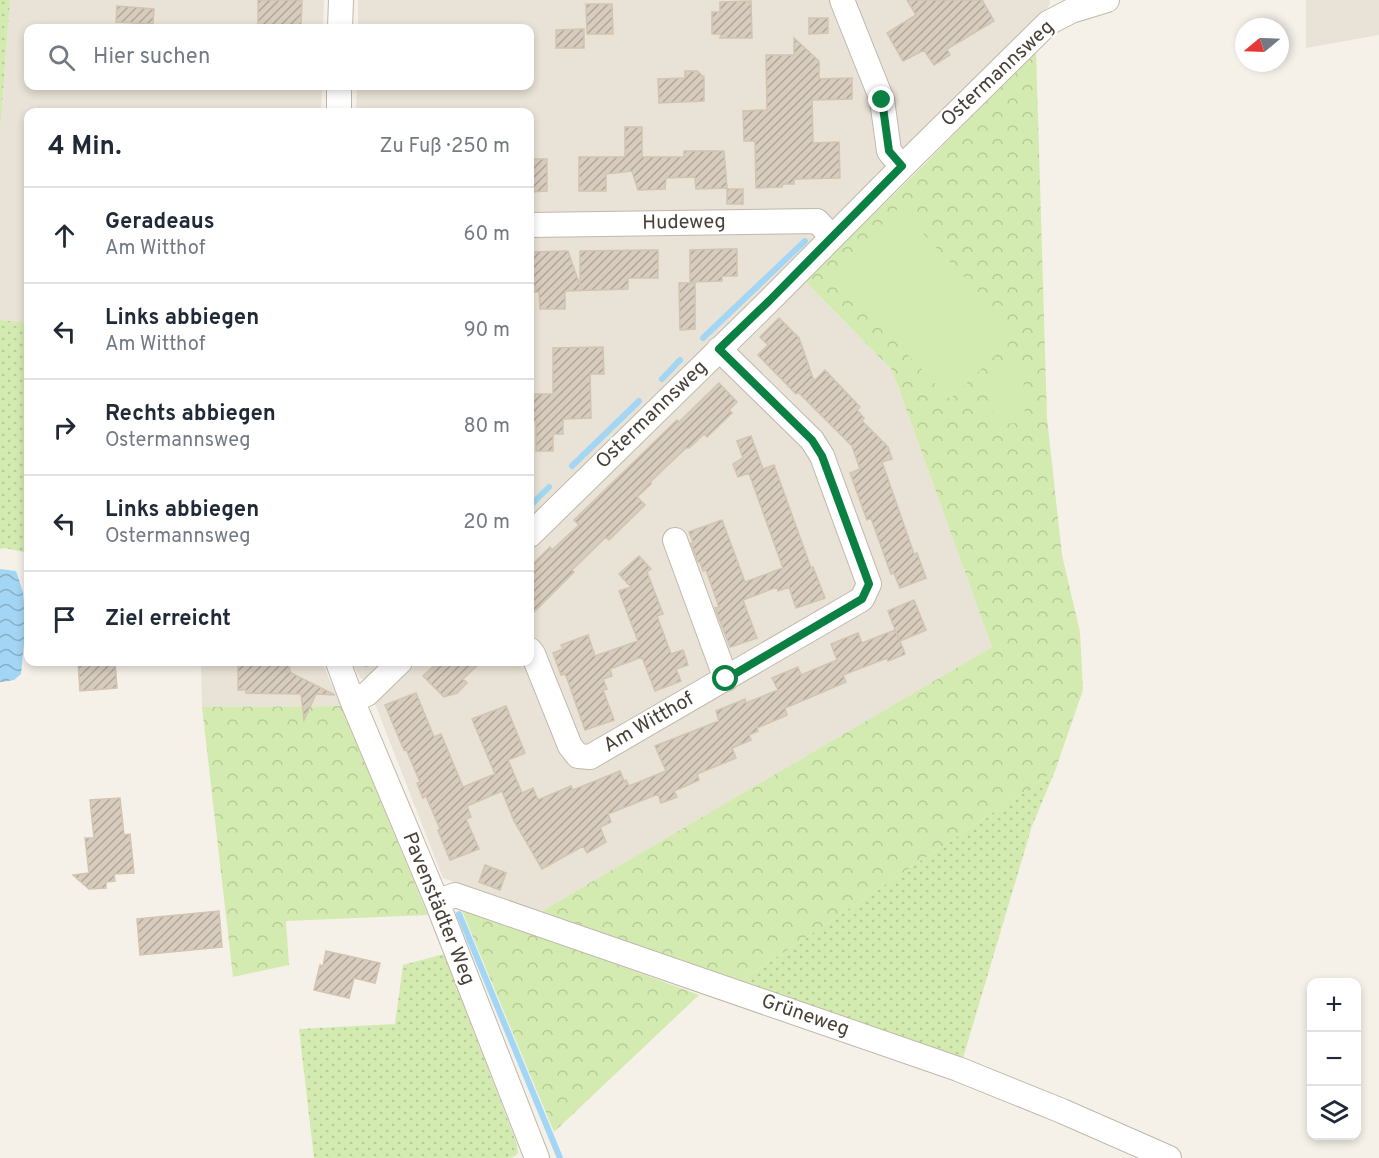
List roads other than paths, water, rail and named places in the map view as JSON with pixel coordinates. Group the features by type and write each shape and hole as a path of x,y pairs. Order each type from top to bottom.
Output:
{"street":[{"path":"340,24 341,0"},
{"path":"842,0 882,100 889,151 902,166"},
{"name":"Ostermannsweg","path":"534,531 1048,23 1069,5 1107,0"},
{"path":"339,90 339,108"},
{"name":"Hudeweg","path":"534,225 817,221 832,237"},
{"name":"Am Witthof","path":"534,656 570,746 578,756 590,757 862,599 869,584 822,456 812,440 719,349"},
{"path":"675,540 726,679"},
{"name":"Pavenstädter Weg","path":"339,666 437,902 537,1158"},
{"path":"352,700 367,694 396,666"},
{"name":"Grüneweg","path":"437,902 455,895 958,1069 1169,1158"}],"water":[{"path":"0,569 16,571 23,592 24,643 21,674 14,680 0,682"}],"waterway":[{"path":"703,338 805,241"},
{"path":"662,379 680,360"},
{"path":"572,466 639,401"},
{"path":"534,502 549,487"},
{"path":"459,914 560,1158"}]}
